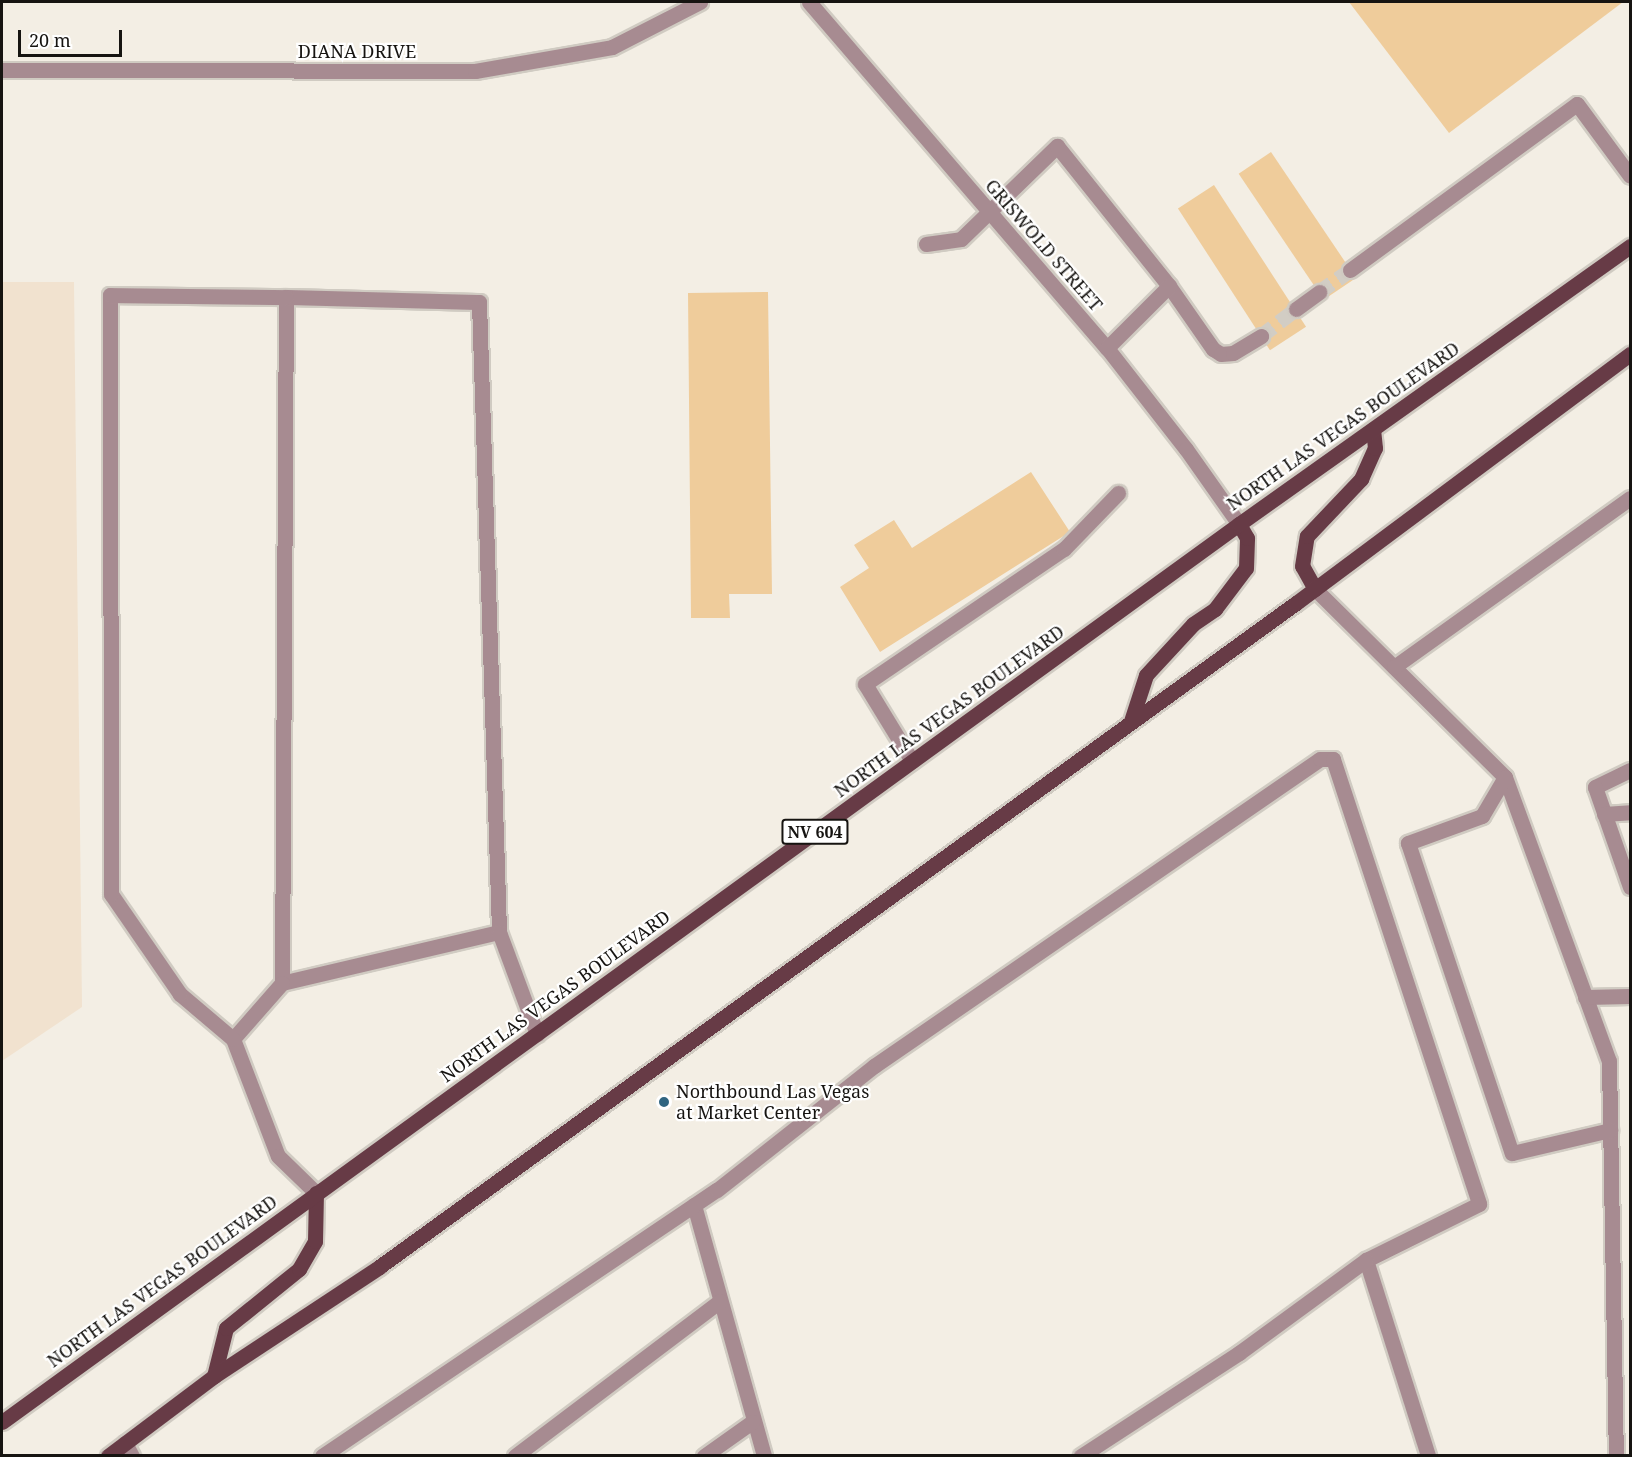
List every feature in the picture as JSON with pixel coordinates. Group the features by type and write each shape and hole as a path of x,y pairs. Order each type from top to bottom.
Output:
{"main road":[{"name":"NORTH LAS VEGAS BOULEVARD","path":"2,1422 1239,524 1630,246"},
{"path":"108,1455 128,1449 214,1376 379,1267 1315,589 1630,354"},
{"path":"1315,589 1302,566 1307,536 1361,479 1375,448 1373,429"},
{"path":"1131,721 1146,675 1193,624 1215,609 1246,568 1247,538 1239,524"},
{"path":"214,1376 226,1328 299,1269 315,1241 316,1193"}],"street":[{"name":"DIANA DRIVE","path":"2,70 475,71 612,47 699,2"},
{"name":"GRISWOLD STREET","path":"809,2 1107,348 1186,449 1239,524"},
{"path":"1350,270 1578,104 1630,176"},
{"path":"926,244 961,239 991,213 1057,146 1169,286 1213,349 1221,354 1233,353 1261,336"},
{"path":"1107,348 1169,286"},
{"path":"1296,309 1319,292"},
{"path":"316,1193 278,1156 234,1039 180,994 111,894 110,296 286,297 479,302 499,932 537,1034"},
{"path":"282,983 286,297"},
{"path":"912,761 865,684 1064,549 1118,493"},
{"path":"1394,667 1630,498"},
{"path":"1315,589 1505,777 1609,1061 1621,1454"},
{"path":"322,1455 694,1205 873,1066 1320,759 1333,759 1479,1204 1366,1260 1239,1353 1081,1455"},
{"path":"1630,770 1595,787 1630,887"},
{"path":"1505,777 1482,816 1408,843 1512,1153 1610,1130"},
{"path":"1604,814 1630,812"},
{"path":"234,1039 282,983 499,932"},
{"path":"1585,997 1630,996"},
{"path":"694,1205 752,1422 764,1455"},
{"path":"1366,1260 1428,1455"},
{"path":"515,1455 720,1301"},
{"path":"704,1455 752,1422"}],"shaded area":[{"path":"2,282 74,282 82,1007 2,1061"}],"building":[{"path":"1349,2 1623,2 1449,133"},
{"path":"1271,152 1356,278 1324,300 1239,174"},
{"path":"1214,185 1306,327 1270,350 1178,208"},
{"path":"768,292 772,594 729,594 730,618 691,618 688,293"},
{"path":"1031,472 1070,532 880,652 840,587 869,568 854,545 894,520 912,548"}],"tunnel":[{"path":"1319,292 1350,270"},
{"path":"1261,336 1296,309"}],"place":[{"name":"Northbound Las Vegas at Market Center","path":"664,1102"}]}
